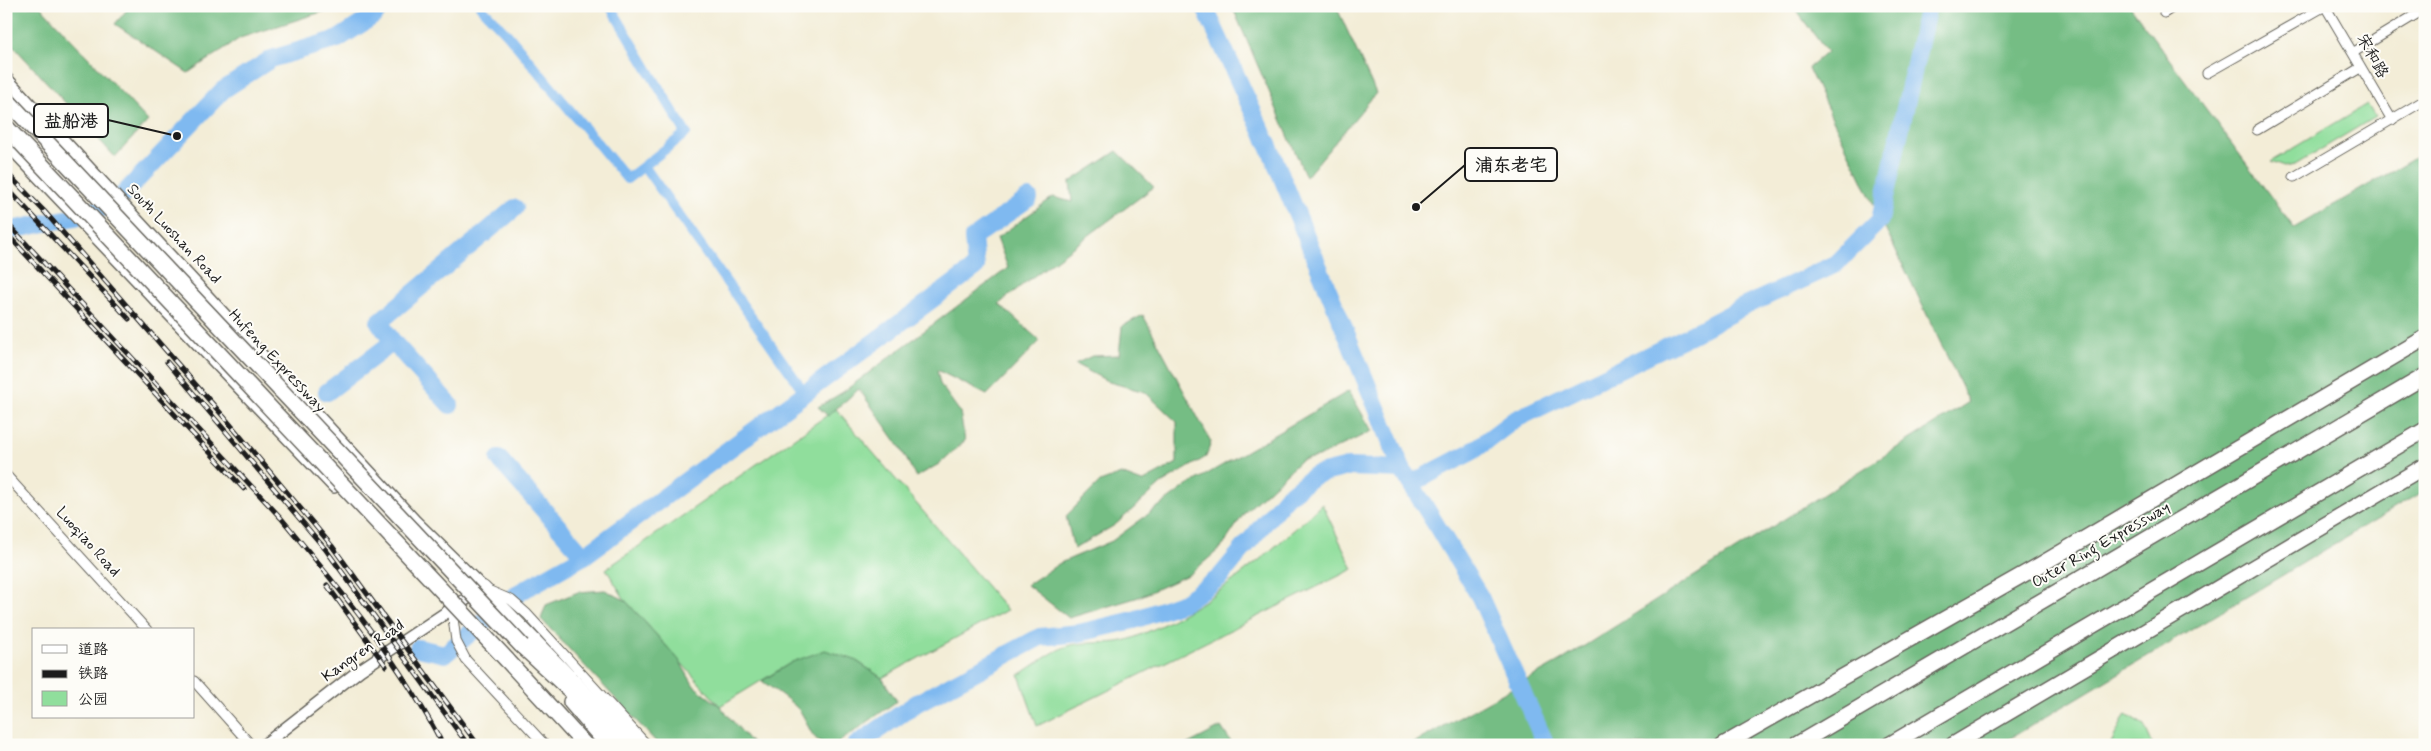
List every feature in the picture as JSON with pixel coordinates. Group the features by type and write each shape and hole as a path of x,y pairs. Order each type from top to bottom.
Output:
{"highway":[{"name":"Hufeng Expressway","path":"6,99 522,646"},
{"path":"6,127 585,745"},
{"path":"1723,745 2040,564 2425,338"},
{"name":"Outer Ring Expressway","path":"1796,745 2425,376"},
{"path":"1889,745 2425,430"},
{"path":"1953,745 2425,466"},
{"path":"522,646 608,745"},
{"path":"522,646 599,717 625,745"},
{"path":"507,660 573,745"}],"main road":[{"name":"South Luoshan Road","path":"6,78 158,240 415,521 483,588"},
{"path":"6,143 304,456 455,608 470,618 488,636 590,745"},
{"path":"483,588 635,745"},
{"name":"Kangren Road","path":"264,745 360,670 483,588"}],"street":[{"path":"2164,13 2175,6"},
{"path":"2207,73 2325,6"},
{"name":"宋和路","path":"2325,6 2354,52 2360,68 2392,120"},
{"path":"2354,52 2425,9"},
{"path":"2257,130 2360,68"},
{"path":"2294,177 2425,100"},
{"name":"Luoqiao Road","path":"6,475 145,628"},
{"path":"483,588 511,600 527,614 647,745"},
{"path":"455,608 456,641 466,660 546,745"},
{"path":"195,682 251,745"}],"green space":[{"path":"6,6 40,6 148,121 115,157 6,38"},
{"path":"130,6 331,6 331,9 240,38 188,73 115,24"},
{"path":"1232,6 1336,6 1376,93 1306,177"},
{"path":"1793,6 2130,6 2294,228 2425,152 2425,490 1999,745 1410,745 1559,662 1969,402 1808,68 1827,52"},
{"path":"2367,104 2375,117 2295,165 2284,167 2270,162"},
{"path":"1117,151 1154,187 999,304 1040,341 987,395 937,370 940,384 960,412 965,441 939,464 916,477 900,447 859,389 828,416 818,407 843,392 1008,268 997,238 1053,197 1072,202 1070,182"},
{"path":"1143,315 1211,442 1206,457 1161,484 1115,525 1074,549 1066,516 1100,482 1121,474 1142,482 1177,463 1177,422 1145,392 1109,382 1075,364 1092,356 1119,355 1122,326"},
{"path":"1349,391 1372,431 1318,457 1301,460 1245,512 1222,547 1190,574 1139,597 1069,618 1027,585 1060,563 1112,541 1185,487"},
{"path":"836,409 1007,610 882,678 855,660 792,662 720,706 625,600 606,569"},
{"path":"1322,504 1353,569 1037,726 1019,675 1047,656 1065,647 1082,643 1125,641 1186,612 1234,580 1279,544"},
{"path":"605,590 625,600 679,660 694,686 720,706 753,745 659,745 541,619 546,605 578,592"},
{"path":"825,650 855,660 882,678 897,701 835,745 820,742 815,738 799,710 762,681 792,662"},
{"path":"2126,714 2144,725 2153,745 2110,745"},
{"path":"1221,727 1233,745 1186,745"}],"waterway":[{"path":"6,231 75,217 114,204 223,90 271,59 338,39 375,15 380,6"},
{"path":"480,6 507,34 627,179 644,166"},
{"path":"610,6 686,133 644,166 805,393"},
{"path":"1204,6 1271,151 1402,469 1480,597 1546,745"},
{"path":"1412,483 1473,451 1514,420 1686,337 1743,307 1836,264 1880,220 1928,6"},
{"path":"418,648 445,654 520,592 584,556 976,267 973,238 1029,198"},
{"path":"327,392 393,342 379,322 515,208"},
{"path":"393,342 450,405"},
{"path":"499,459 584,556"},
{"path":"856,745 917,703 1040,637 1079,633 1134,620 1184,602 1219,578 1286,497 1315,475 1348,467 1402,469"}],"railway":[{"path":"6,172 44,211 224,417 332,546 478,745"},
{"path":"6,187 129,319"},
{"path":"6,222 281,518 347,599 388,655 408,684 443,745"},
{"path":"6,233 244,489"},
{"path":"167,362 326,550 468,745"},
{"path":"327,585 386,666"}],"place":[{"name":"盐船港","path":"177,136"},
{"name":"浦东老宅","path":"1416,207"}]}
